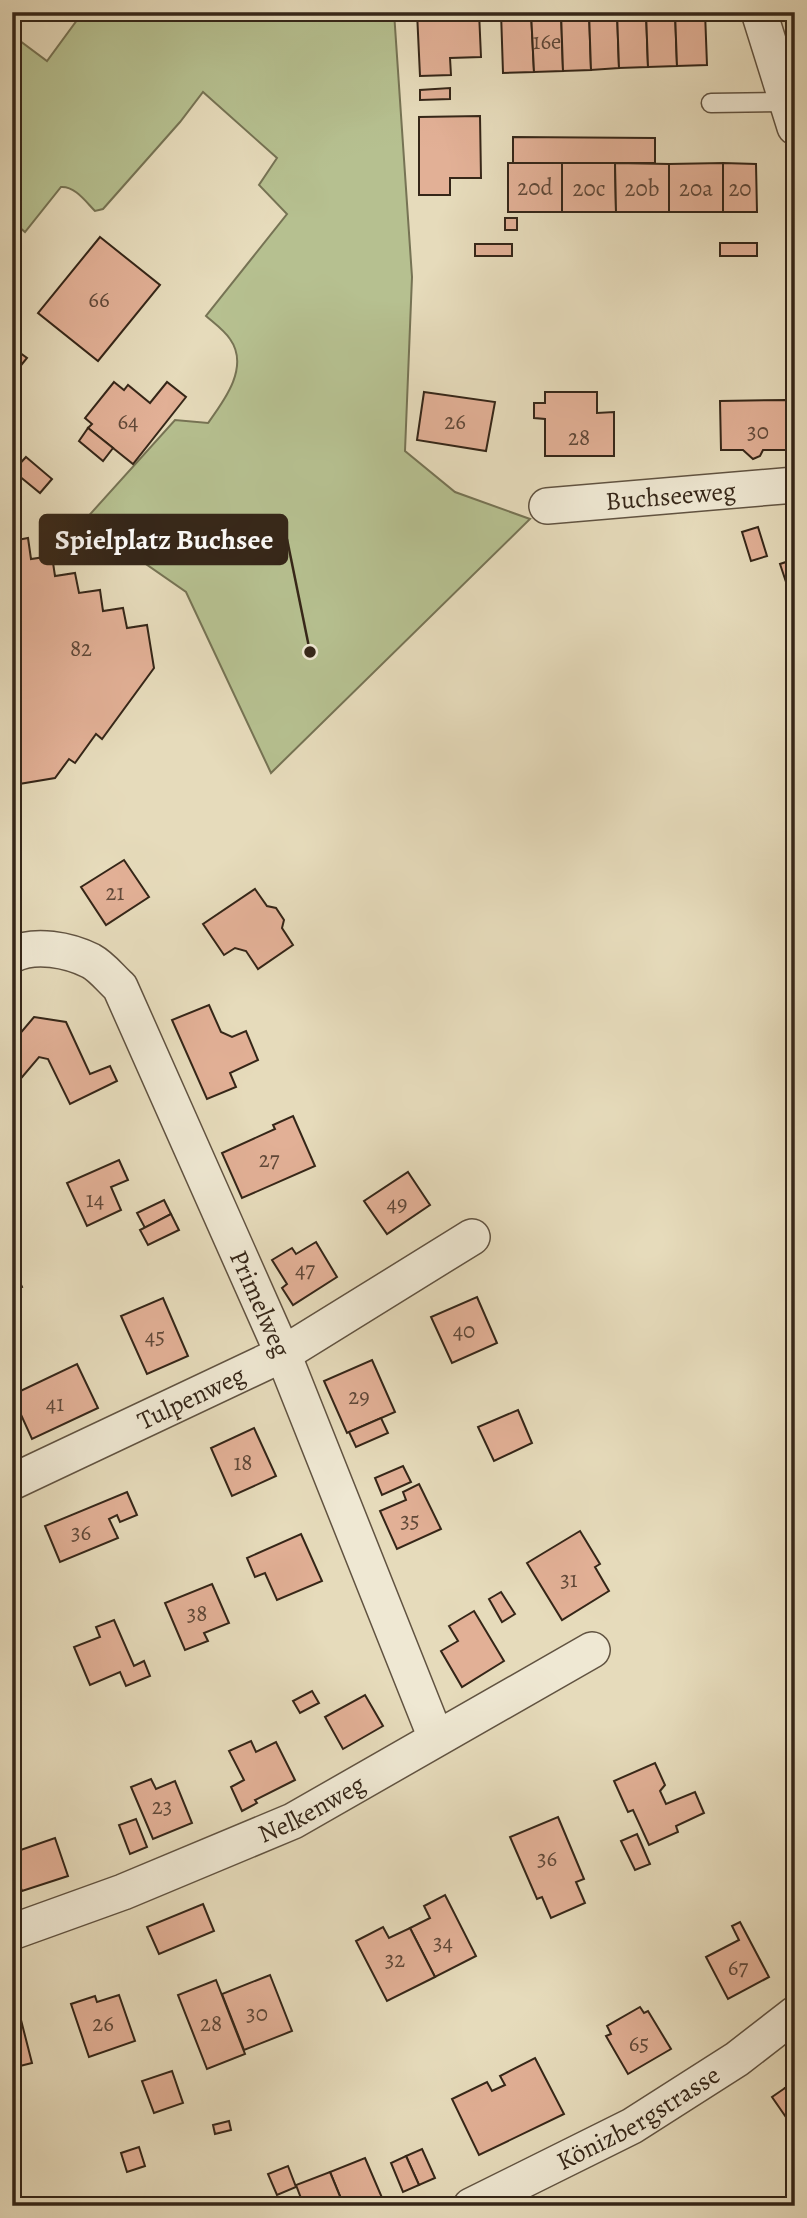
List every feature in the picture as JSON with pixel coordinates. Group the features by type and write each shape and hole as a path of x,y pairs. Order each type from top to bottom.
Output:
{"street":[{"path":"759,12 791,115"},
{"name":"Buchseeweg","path":"547,506 795,485"},
{"name":"Primelweg","path":"12,955 20,950 57,949 93,962 120,987 283,1354 436,1738"},
{"name":"Tulpenweg","path":"12,1482 283,1354 472,1237"},
{"name":"Nelkenweg","path":"12,1932 123,1892 293,1821 592,1650"},
{"name":"Könizbergstrasse","path":"471,2206 632,2126 737,2059 795,2014"}],"lane":[{"path":"711,103 791,115"}],"green space":[{"path":"83,12 394,12 412,277 405,451 455,492 530,519 271,773 186,592 84,521 175,420 208,423 227,394 236,372 235,350 228,336 206,316 287,214 259,185 277,158 203,92 103,209 95,211 76,192 61,187 25,232 12,221 12,35 47,61"}],"building":[{"path":"417,12 479,12 481,57 450,58 451,75 420,76"},
{"path":"501,12 531,12 534,72 503,73"},
{"path":"531,12 561,12 563,71 534,72"},
{"path":"561,12 589,12 591,70 563,71"},
{"path":"589,12 617,12 619,68 591,70"},
{"path":"617,12 646,12 648,67 619,68"},
{"path":"646,12 675,12 677,66 648,67"},
{"path":"675,12 705,12 707,65 677,66"},
{"path":"450,88 450,99 420,100 420,90"},
{"path":"480,116 481,178 450,178 450,195 419,195 419,117"},
{"path":"513,137 655,138 655,163 513,163"},
{"path":"508,163 562,163 562,212 508,212"},
{"path":"562,163 615,163 616,212 562,212"},
{"path":"615,163 669,164 669,212 616,212"},
{"path":"723,163 756,164 757,212 723,212"},
{"path":"723,163 723,212 669,212 669,164"},
{"path":"505,218 517,218 517,230 505,230"},
{"path":"100,237 160,285 98,361 38,313"},
{"path":"720,243 757,243 757,256 720,256"},
{"path":"475,244 512,244 512,256 475,256"},
{"path":"12,347 27,358 18,369 12,364"},
{"path":"114,382 124,390 128,385 150,403 167,382 186,397 133,464 88,428 92,424 85,418"},
{"path":"424,392 495,402 486,451 417,440"},
{"path":"545,392 597,392 597,413 614,412 614,456 545,456 545,419 534,418 534,403 545,403"},
{"path":"786,400 787,424 795,424 795,438 787,438 787,450 763,450 760,456 753,459 743,450 721,450 720,401"},
{"path":"88,428 113,448 103,461 79,441"},
{"path":"26,457 52,479 40,493 13,471"},
{"path":"758,527 767,556 751,561 742,532"},
{"path":"28,538 31,559 52,556 55,576 75,573 79,593 100,590 103,611 123,608 127,628 147,625 154,668 102,739 96,734 75,763 69,759 55,778 13,785 12,541"},
{"path":"795,559 795,609 780,564"},
{"path":"124,860 149,897 106,925 81,887"},
{"path":"255,889 267,906 276,908 284,920 282,928 293,945 258,969 246,951 235,948 224,955 203,924"},
{"path":"209,1005 221,1032 232,1037 246,1031 258,1060 230,1073 236,1087 207,1099 172,1020"},
{"path":"34,1017 66,1022 90,1074 110,1066 117,1081 70,1104 48,1059 39,1057 12,1089 12,1043"},
{"path":"293,1116 315,1166 242,1198 222,1153 275,1129 273,1125"},
{"path":"119,1160 128,1180 111,1187 121,1210 87,1226 67,1183"},
{"path":"408,1172 430,1205 387,1234 364,1201"},
{"path":"164,1200 171,1214 145,1228 137,1213"},
{"path":"171,1214 179,1230 148,1245 140,1230"},
{"path":"316,1242 337,1277 293,1305 282,1288 287,1284 272,1260 292,1248 296,1254"},
{"path":"12,1265 22,1287 12,1291"},
{"path":"477,1297 497,1343 452,1363 431,1317"},
{"path":"163,1298 188,1356 147,1374 121,1316"},
{"path":"372,1360 395,1412 347,1433 324,1381"},
{"path":"77,1364 98,1408 32,1439 12,1395"},
{"path":"518,1410 532,1443 494,1461 478,1427"},
{"path":"381,1418 388,1433 356,1447 349,1432"},
{"path":"254,1428 276,1476 232,1496 211,1448"},
{"path":"403,1466 411,1482 382,1495 375,1478"},
{"path":"419,1484 441,1529 397,1549 380,1511 406,1500 403,1492"},
{"path":"127,1492 137,1515 120,1522 117,1515 109,1519 118,1538 60,1562 45,1526"},
{"path":"580,1531 600,1564 595,1567 609,1591 562,1620 527,1563"},
{"path":"301,1534 322,1581 277,1600 265,1573 255,1577 247,1558"},
{"path":"212,1584 229,1623 204,1633 208,1641 185,1650 165,1603"},
{"path":"501,1592 515,1614 502,1622 489,1599"},
{"path":"474,1611 504,1661 462,1687 441,1651 458,1641 449,1626"},
{"path":"114,1620 134,1666 144,1661 150,1676 126,1686 120,1672 90,1685 74,1647 100,1637 96,1627"},
{"path":"312,1691 319,1703 300,1713 293,1701"},
{"path":"365,1695 383,1726 343,1749 325,1717"},
{"path":"251,1741 256,1752 276,1742 295,1780 255,1800 257,1803 242,1811 231,1787 244,1780 229,1751"},
{"path":"655,1763 665,1785 660,1791 666,1804 695,1792 704,1813 676,1826 678,1832 649,1845 633,1810 628,1812 614,1781"},
{"path":"151,1779 156,1789 175,1781 192,1823 153,1839 131,1787"},
{"path":"558,1817 584,1879 576,1882 585,1903 551,1918 542,1897 537,1899 510,1837"},
{"path":"136,1819 147,1847 130,1854 119,1825"},
{"path":"637,1834 650,1864 635,1870 621,1841"},
{"path":"55,1838 68,1876 22,1891 12,1864 12,1853"},
{"path":"445,1895 476,1956 435,1977 410,1928 430,1918 424,1906"},
{"path":"203,1904 214,1931 159,1954 147,1927"},
{"path":"740,1922 769,1977 728,1999 706,1957 739,1940 732,1926"},
{"path":"383,1927 389,1938 410,1928 435,1977 387,2001 356,1941"},
{"path":"270,1975 292,2031 244,2050 222,1994"},
{"path":"216,1980 245,2054 207,2069 178,1995"},
{"path":"119,1995 135,2041 89,2057 71,2004 95,1996 97,2002"},
{"path":"640,2007 644,2013 648,2011 671,2049 628,2074 606,2036 611,2034 607,2026"},
{"path":"21,2020 32,2063 12,2068 12,2022"},
{"path":"535,2058 564,2114 479,2155 452,2099 487,2082 492,2091 505,2085 500,2076"},
{"path":"172,2071 183,2103 154,2113 142,2081"},
{"path":"795,2081 795,2101 785,2088"},
{"path":"785,2088 795,2101 795,2120 790,2123 772,2097"},
{"path":"229,2121 231,2130 215,2134 213,2125"},
{"path":"139,2147 145,2166 127,2172 121,2153"},
{"path":"422,2149 435,2178 419,2185 406,2156"},
{"path":"406,2156 419,2185 403,2192 391,2163"},
{"path":"365,2158 383,2200 369,2206 344,2206 330,2172"},
{"path":"288,2166 296,2187 277,2195 268,2174"},
{"path":"330,2172 344,2206 304,2206 296,2185"}],"place":[{"name":"Spielplatz Buchsee","path":"310,652"}]}
